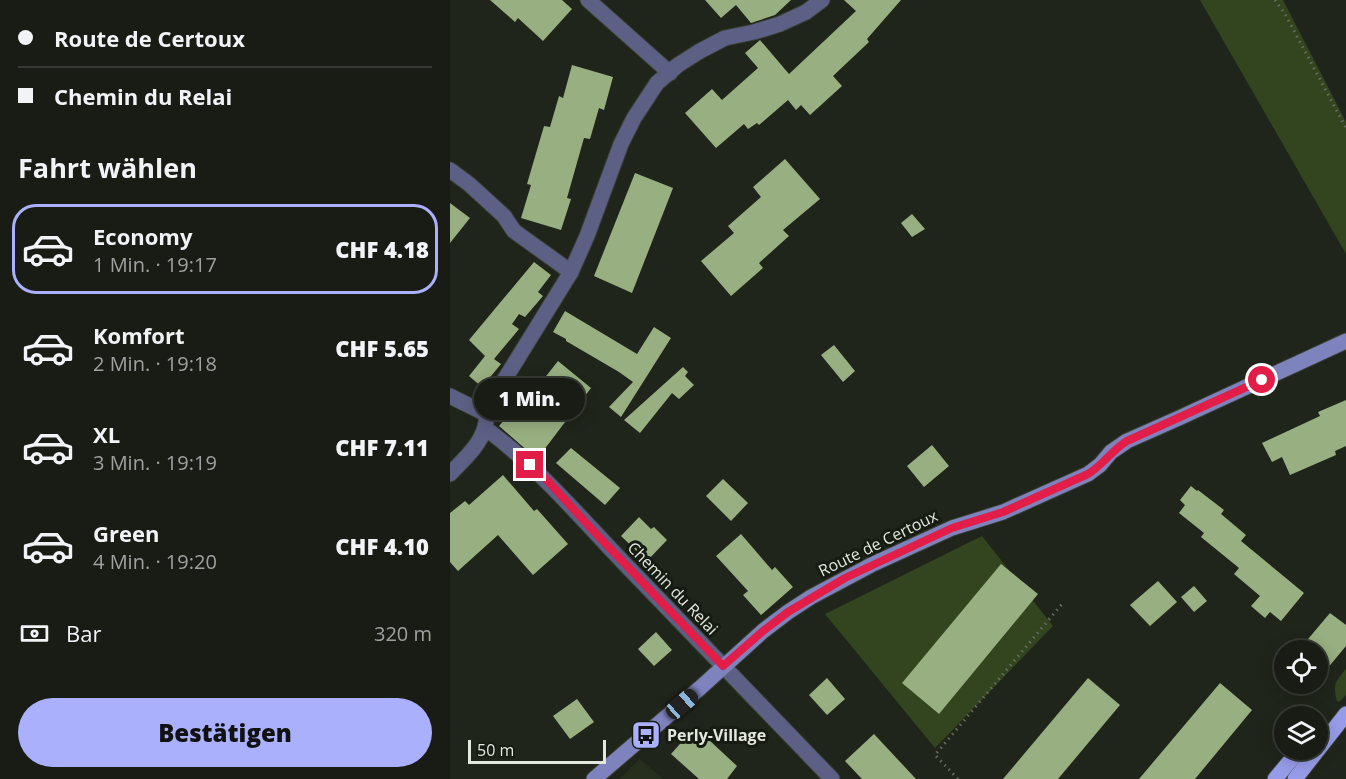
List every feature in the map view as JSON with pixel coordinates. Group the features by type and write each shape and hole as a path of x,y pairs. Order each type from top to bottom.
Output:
{"main road":[{"path":"1328,731 1344,721"},
{"path":"1295,779 1344,721"},
{"path":"1275,779 1291,760"}],"street":[{"path":"588,0 669,73"},
{"path":"450,474 477,444 490,403 571,273 621,144 634,118 657,83 678,65 725,38 780,24 806,12 822,0"},
{"path":"450,170 504,216 514,231 571,273"},
{"name":"Route de Certoux","path":"594,779 763,631 788,612 845,578 952,528 1003,512 1088,474 1111,452 1127,441 1346,341"},
{"name":"Chemin du Relai","path":"450,396 485,421 501,440 544,477 832,779"}],"path":[{"path":"1275,0 1290,22 1346,128"},
{"path":"957,779 935,755 1062,604"}],"shaded area":[{"path":"640,759 663,779 619,779"}],"green space":[{"path":"1200,0 1283,0 1346,122 1346,254"},
{"path":"982,536 1053,626 935,748 825,614"},
{"path":"1346,669 1346,695 1339,702 1335,687 1339,677"}],"building":[{"path":"490,0 562,0 572,9 543,41 518,18 515,22"},
{"path":"705,0 791,0 775,15 751,23 736,5 721,18"},
{"path":"844,0 901,0 867,39 869,42 833,76 842,86 810,115 801,105 796,110 788,100 759,125 757,123 748,129 744,124 716,148 685,113 712,89 722,100 758,68 745,53 760,40 789,74 856,11"},
{"path":"572,65 613,77 604,110 599,108 590,139 584,138 567,198 571,199 561,230 521,218 531,185 527,184 544,126 550,127 559,96 563,98"},
{"path":"785,159 820,199 783,230 789,236 759,263 763,268 731,296 701,261 734,233 728,226 761,197 753,187"},
{"path":"635,173 673,188 632,293 594,276"},
{"path":"450,203 470,218 450,243"},
{"path":"912,214 925,229 912,237 901,223"},
{"path":"534,262 551,275 538,292 543,296 525,317 519,314 512,324 519,329 494,359 501,364 482,387 469,376 485,356 469,340"},
{"path":"565,311 637,354 654,327 671,338 621,417 609,407 633,382 553,332"},
{"path":"834,345 855,371 843,382 821,355"},
{"path":"558,361 591,388 537,459 499,426 513,410 517,413"},
{"path":"683,367 688,372 685,376 694,385 679,399 672,393 640,433 624,420"},
{"path":"1346,400 1346,446 1335,451 1336,455 1290,475 1282,457 1272,462 1262,443 1320,416 1318,412"},
{"path":"932,445 949,466 924,487 907,466"},
{"path":"571,448 620,488 605,505 556,463"},
{"path":"503,475 534,511 537,509 568,544 533,575 498,535 458,571 450,562 450,513 465,501 469,505"},
{"path":"723,479 748,503 731,521 706,496"},
{"path":"1191,486 1224,510 1221,514 1246,535 1241,541 1304,593 1281,621 1270,612 1265,618 1251,606 1260,596 1234,574 1239,568 1201,537 1204,533 1179,513 1185,505 1180,500"},
{"path":"639,517 667,540 647,561 621,536"},
{"path":"741,534 772,570 775,567 793,587 761,615 743,595 748,591 716,556"},
{"path":"1001,564 1038,594 939,714 902,683"},
{"path":"1158,581 1177,602 1150,626 1130,605"},
{"path":"1194,586 1207,601 1194,612 1181,597"},
{"path":"1330,613 1346,625 1346,646 1328,668 1328,640 1307,640"},
{"path":"656,632 672,650 654,666 638,649"},
{"path":"827,678 845,699 827,715 809,695"},
{"path":"1088,678 1120,705 1058,779 1003,779"},
{"path":"1220,683 1252,710 1195,779 1139,779"},
{"path":"577,699 594,722 570,739 553,716"},
{"path":"695,727 737,766 727,779 699,779 671,754"},
{"path":"874,734 916,779 862,779 845,761"}],"place":[{"name":"Perly-Village","path":"646,735"}],"route":[{"path":"530,465 723,666 788,612 845,578 952,528 1003,512 1088,474 1118,446 1127,441 1262,380"}]}
